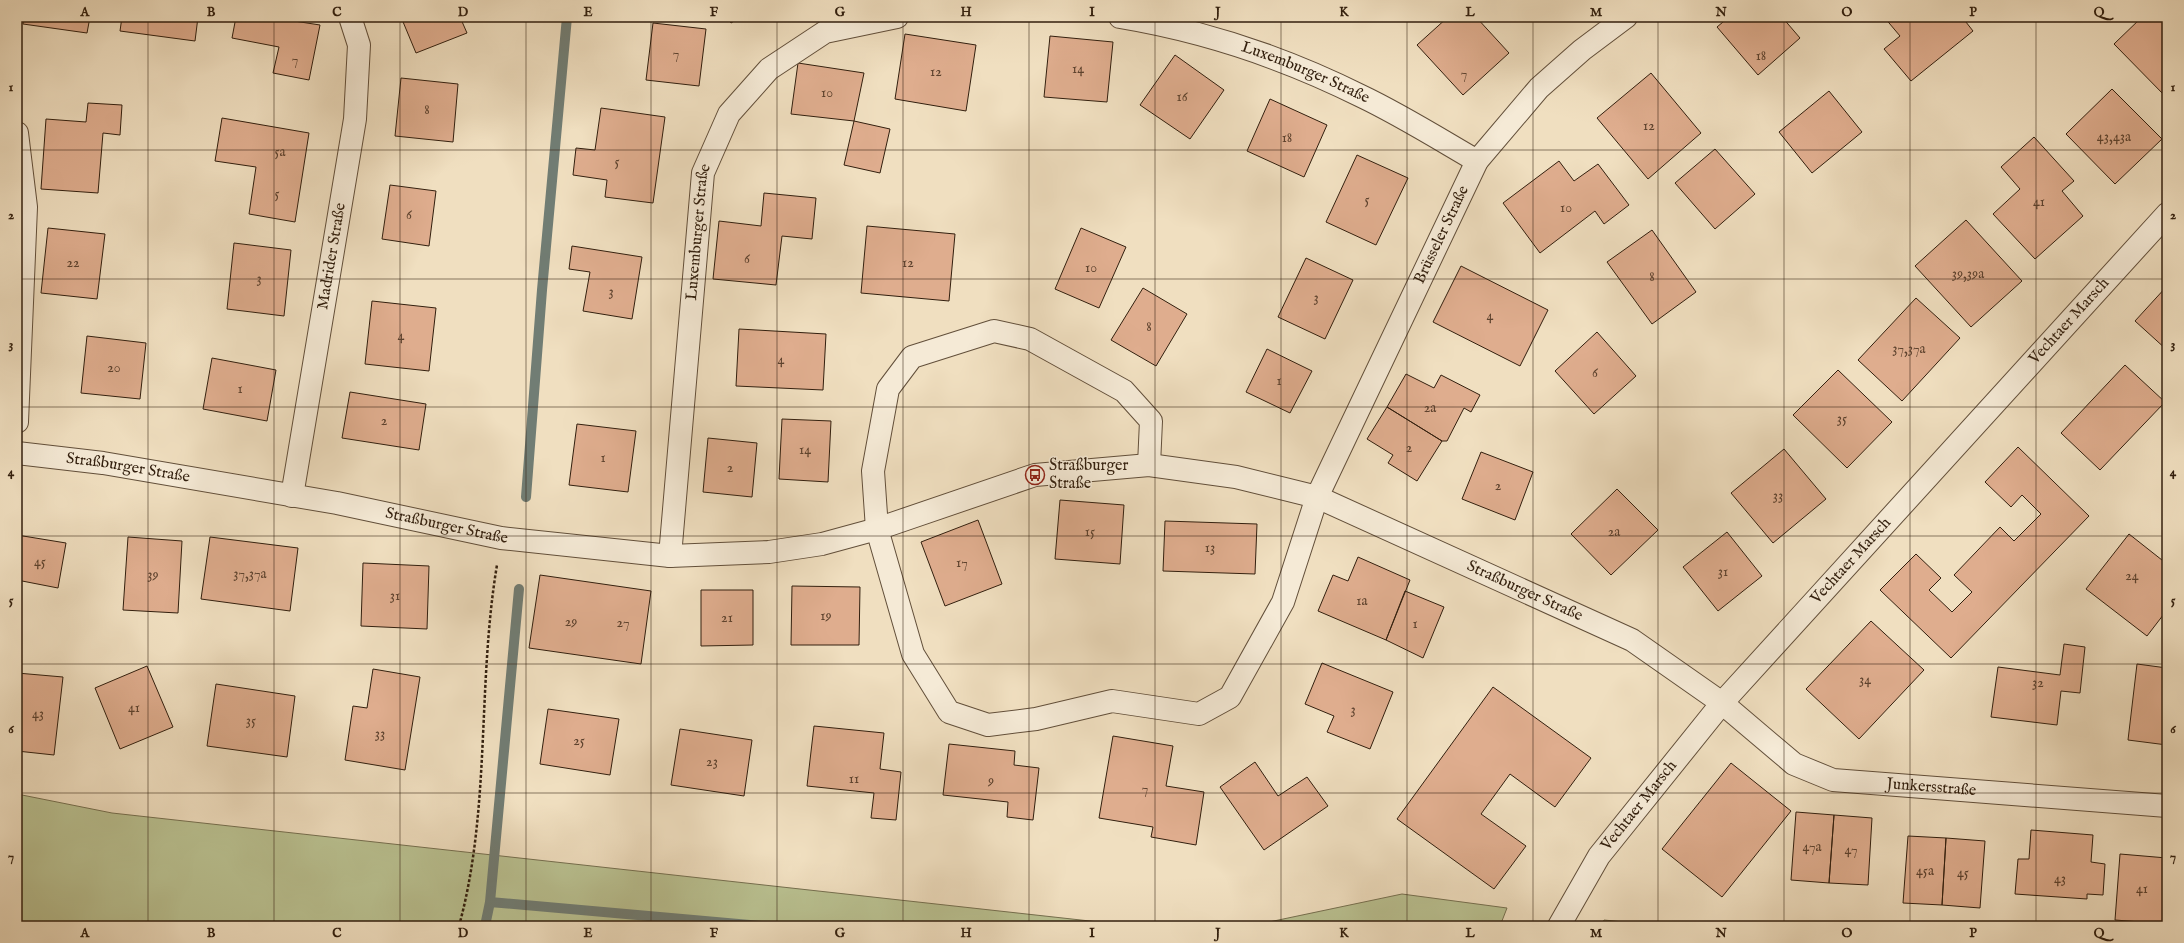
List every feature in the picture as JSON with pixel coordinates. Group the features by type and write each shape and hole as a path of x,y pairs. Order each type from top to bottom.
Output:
{"street":[{"name":"Madrider Straße","path":"292,496 355,119 359,45 350,17"},
{"name":"Luxemburger Straße","path":"670,556 703,173 729,114 769,69 826,32 897,17"},
{"name":"Luxemburger Straße","path":"1120,17 1167,25 1244,46 1361,96 1477,161"},
{"name":"Brüsseler Straße","path":"1317,497 1477,161 1539,88 1582,50 1626,17"},
{"path":"17,133 26,207 17,422"},
{"name":"Vechtaer Marsch","path":"1559,926 1599,856 1722,703 2167,214"},
{"path":"1149,465 1151,420 1124,391 1030,339 994,331 912,357 888,389 873,471 878,529 913,654 949,712 988,725 1036,718 1112,701 1199,714 1230,697 1283,602 1317,497"},
{"name":"Straßburger Straße","path":"17,453 103,463 292,496 501,538 670,556 769,552 822,544 878,529 1035,475 1149,465 1236,477 1317,497 1632,640 1722,703"},
{"name":"Junkersstraße","path":"1722,703 1794,764 1833,780 2167,806"}],"path":[{"path":"459,926 467,898 481,784 491,602 501,538"}],"green space":[{"path":"17,794 112,813 1135,926 17,926"},
{"path":"1402,894 1507,908 1500,926 1250,926"},
{"path":"1604,920 1663,926 1601,926"}],"building":[{"path":"24,17 90,17 87,33 23,24"},
{"path":"122,17 198,17 195,41 120,31"},
{"path":"236,17 295,17 294,21 320,25 309,80 273,73 279,47 232,38"},
{"path":"401,17 460,17 467,33 416,53"},
{"path":"727,17 741,17 731,23"},
{"path":"1448,17 1476,17 1509,53 1463,95 1417,45"},
{"path":"1729,17 1782,17 1800,38 1758,75 1717,27"},
{"path":"1884,17 1962,17 1973,31 1911,81 1884,49 1900,36"},
{"path":"2142,17 2167,17 2167,98 2114,44"},
{"path":"653,23 706,29 699,86 646,80"},
{"path":"905,34 976,45 966,111 895,99"},
{"path":"1050,36 1113,42 1107,102 1044,97"},
{"path":"1175,55 1224,90 1190,139 1140,105"},
{"path":"798,63 864,73 854,121 791,114"},
{"path":"1651,73 1701,133 1648,179 1597,118"},
{"path":"401,78 458,84 453,142 395,136"},
{"path":"2112,89 2162,139 2115,184 2066,134"},
{"path":"1829,91 1862,132 1812,173 1779,132"},
{"path":"1270,99 1327,125 1304,177 1247,151"},
{"path":"88,103 122,105 120,135 103,133 98,193 41,189 46,119 86,122"},
{"path":"601,108 665,117 653,203 605,197 607,180 573,175 576,148 595,150"},
{"path":"222,118 309,133 295,222 249,214 256,167 215,161"},
{"path":"854,121 890,129 880,173 844,165"},
{"path":"2034,137 2074,181 2062,191 2083,216 2035,259 1993,214 2020,189 2001,167"},
{"path":"1715,149 1755,194 1715,229 1675,183"},
{"path":"1357,155 1408,178 1376,245 1326,222"},
{"path":"1559,161 1574,181 1598,164 1629,205 1604,224 1595,211 1540,253 1503,203"},
{"path":"390,185 436,191 429,246 382,239"},
{"path":"764,193 816,198 812,239 782,236 776,285 713,279 719,221 761,226"},
{"path":"1966,220 2022,281 1971,327 1915,266"},
{"path":"867,226 955,234 949,301 861,293"},
{"path":"48,228 105,234 97,299 41,293"},
{"path":"1081,228 1126,247 1099,308 1055,289"},
{"path":"1652,230 1696,292 1652,324 1607,262"},
{"path":"234,243 291,250 284,316 227,309"},
{"path":"572,246 642,257 632,319 583,311 590,272 569,269"},
{"path":"1306,258 1353,280 1325,339 1278,317"},
{"path":"1461,266 1548,310 1520,366 1433,322"},
{"path":"2167,286 2167,350 2135,321"},
{"path":"1143,288 1187,314 1156,366 1111,340"},
{"path":"1916,298 1960,338 1902,401 1858,360"},
{"path":"372,301 436,308 429,371 365,364"},
{"path":"739,329 826,334 823,390 736,386"},
{"path":"1597,332 1636,376 1594,414 1555,371"},
{"path":"87,336 146,343 140,399 81,393"},
{"path":"1267,349 1312,371 1290,413 1246,392"},
{"path":"212,358 276,370 267,421 203,409"},
{"path":"2125,365 2165,402 2100,470 2061,433"},
{"path":"1838,370 1892,422 1847,468 1793,415"},
{"path":"1406,374 1434,388 1441,375 1480,395 1471,412 1464,408 1447,441 1442,441 1387,407"},
{"path":"350,392 426,404 419,450 342,438"},
{"path":"1387,407 1442,441 1417,481 1388,463 1393,455 1367,439"},
{"path":"782,419 831,421 828,482 779,479"},
{"path":"577,424 636,431 628,492 569,485"},
{"path":"708,438 757,443 752,497 703,492"},
{"path":"2018,447 2089,516 1951,658 1880,590 1916,554 1941,578 1929,590 1952,612 1972,592 1954,575 2000,527 2014,541 2041,514 2022,495 2011,507 1985,482"},
{"path":"1784,449 1826,499 1773,543 1731,493"},
{"path":"1481,452 1533,472 1515,520 1462,499"},
{"path":"1617,489 1658,530 1611,575 1571,534"},
{"path":"1060,500 1124,505 1120,564 1055,559"},
{"path":"978,520 1002,584 945,606 921,542"},
{"path":"1165,521 1257,524 1255,574 1163,571"},
{"path":"17,522 20,523 17,535"},
{"path":"1727,532 1762,576 1718,611 1683,567"},
{"path":"2129,534 2167,564 2167,610 2147,636 2086,589"},
{"path":"17,535 66,543 58,588 17,580"},
{"path":"128,537 182,541 178,613 123,610"},
{"path":"210,537 298,548 290,611 201,599"},
{"path":"1358,557 1410,580 1386,640 1318,611 1333,575 1348,581"},
{"path":"363,563 429,566 427,629 361,626"},
{"path":"540,575 651,591 641,664 529,648"},
{"path":"792,586 860,587 859,645 791,645"},
{"path":"701,590 753,590 753,645 701,646"},
{"path":"1405,591 1444,607 1423,658 1386,640"},
{"path":"1871,621 1924,670 1859,739 1806,689"},
{"path":"2064,644 2085,647 2080,693 2061,691 2057,725 1991,717 1998,667 2060,675"},
{"path":"1322,663 1393,692 1370,749 1327,732 1334,716 1305,704"},
{"path":"2137,664 2167,668 2167,745 2128,740"},
{"path":"147,666 173,727 120,749 95,688"},
{"path":"373,669 420,677 405,770 345,760 353,706 367,708"},
{"path":"17,673 63,677 54,755 17,751"},
{"path":"216,684 295,696 287,757 207,746"},
{"path":"1493,687 1591,758 1555,807 1510,774 1481,814 1526,846 1494,889 1397,819"},
{"path":"548,709 619,719 610,775 540,764"},
{"path":"814,726 884,733 880,769 901,772 896,820 871,818 874,793 807,786"},
{"path":"680,729 752,740 744,796 671,785"},
{"path":"1113,736 1173,746 1166,786 1204,792 1196,845 1151,837 1153,827 1099,818"},
{"path":"949,744 1015,751 1014,765 1039,768 1033,820 1007,817 1008,802 943,795"},
{"path":"1255,762 1278,796 1307,777 1328,806 1264,850 1220,787"},
{"path":"1731,763 1791,811 1722,897 1662,849"},
{"path":"1796,812 1834,815 1829,883 1791,880"},
{"path":"1834,815 1872,818 1868,885 1829,883"},
{"path":"2031,830 2093,835 2091,862 2105,864 2103,895 2087,894 2087,899 2015,894 2018,859 2029,859"},
{"path":"1908,836 1946,838 1942,905 1903,903"},
{"path":"1946,838 1985,841 1980,908 1942,905"},
{"path":"2120,854 2167,858 2167,924 2115,920"}],"waterway":[{"path":"526,497 542,290 567,17"},
{"path":"485,926 490,902 519,589"},
{"path":"490,902 761,926"}],"place":[{"name":"Straßburger Straße","path":"1035,475"}]}
